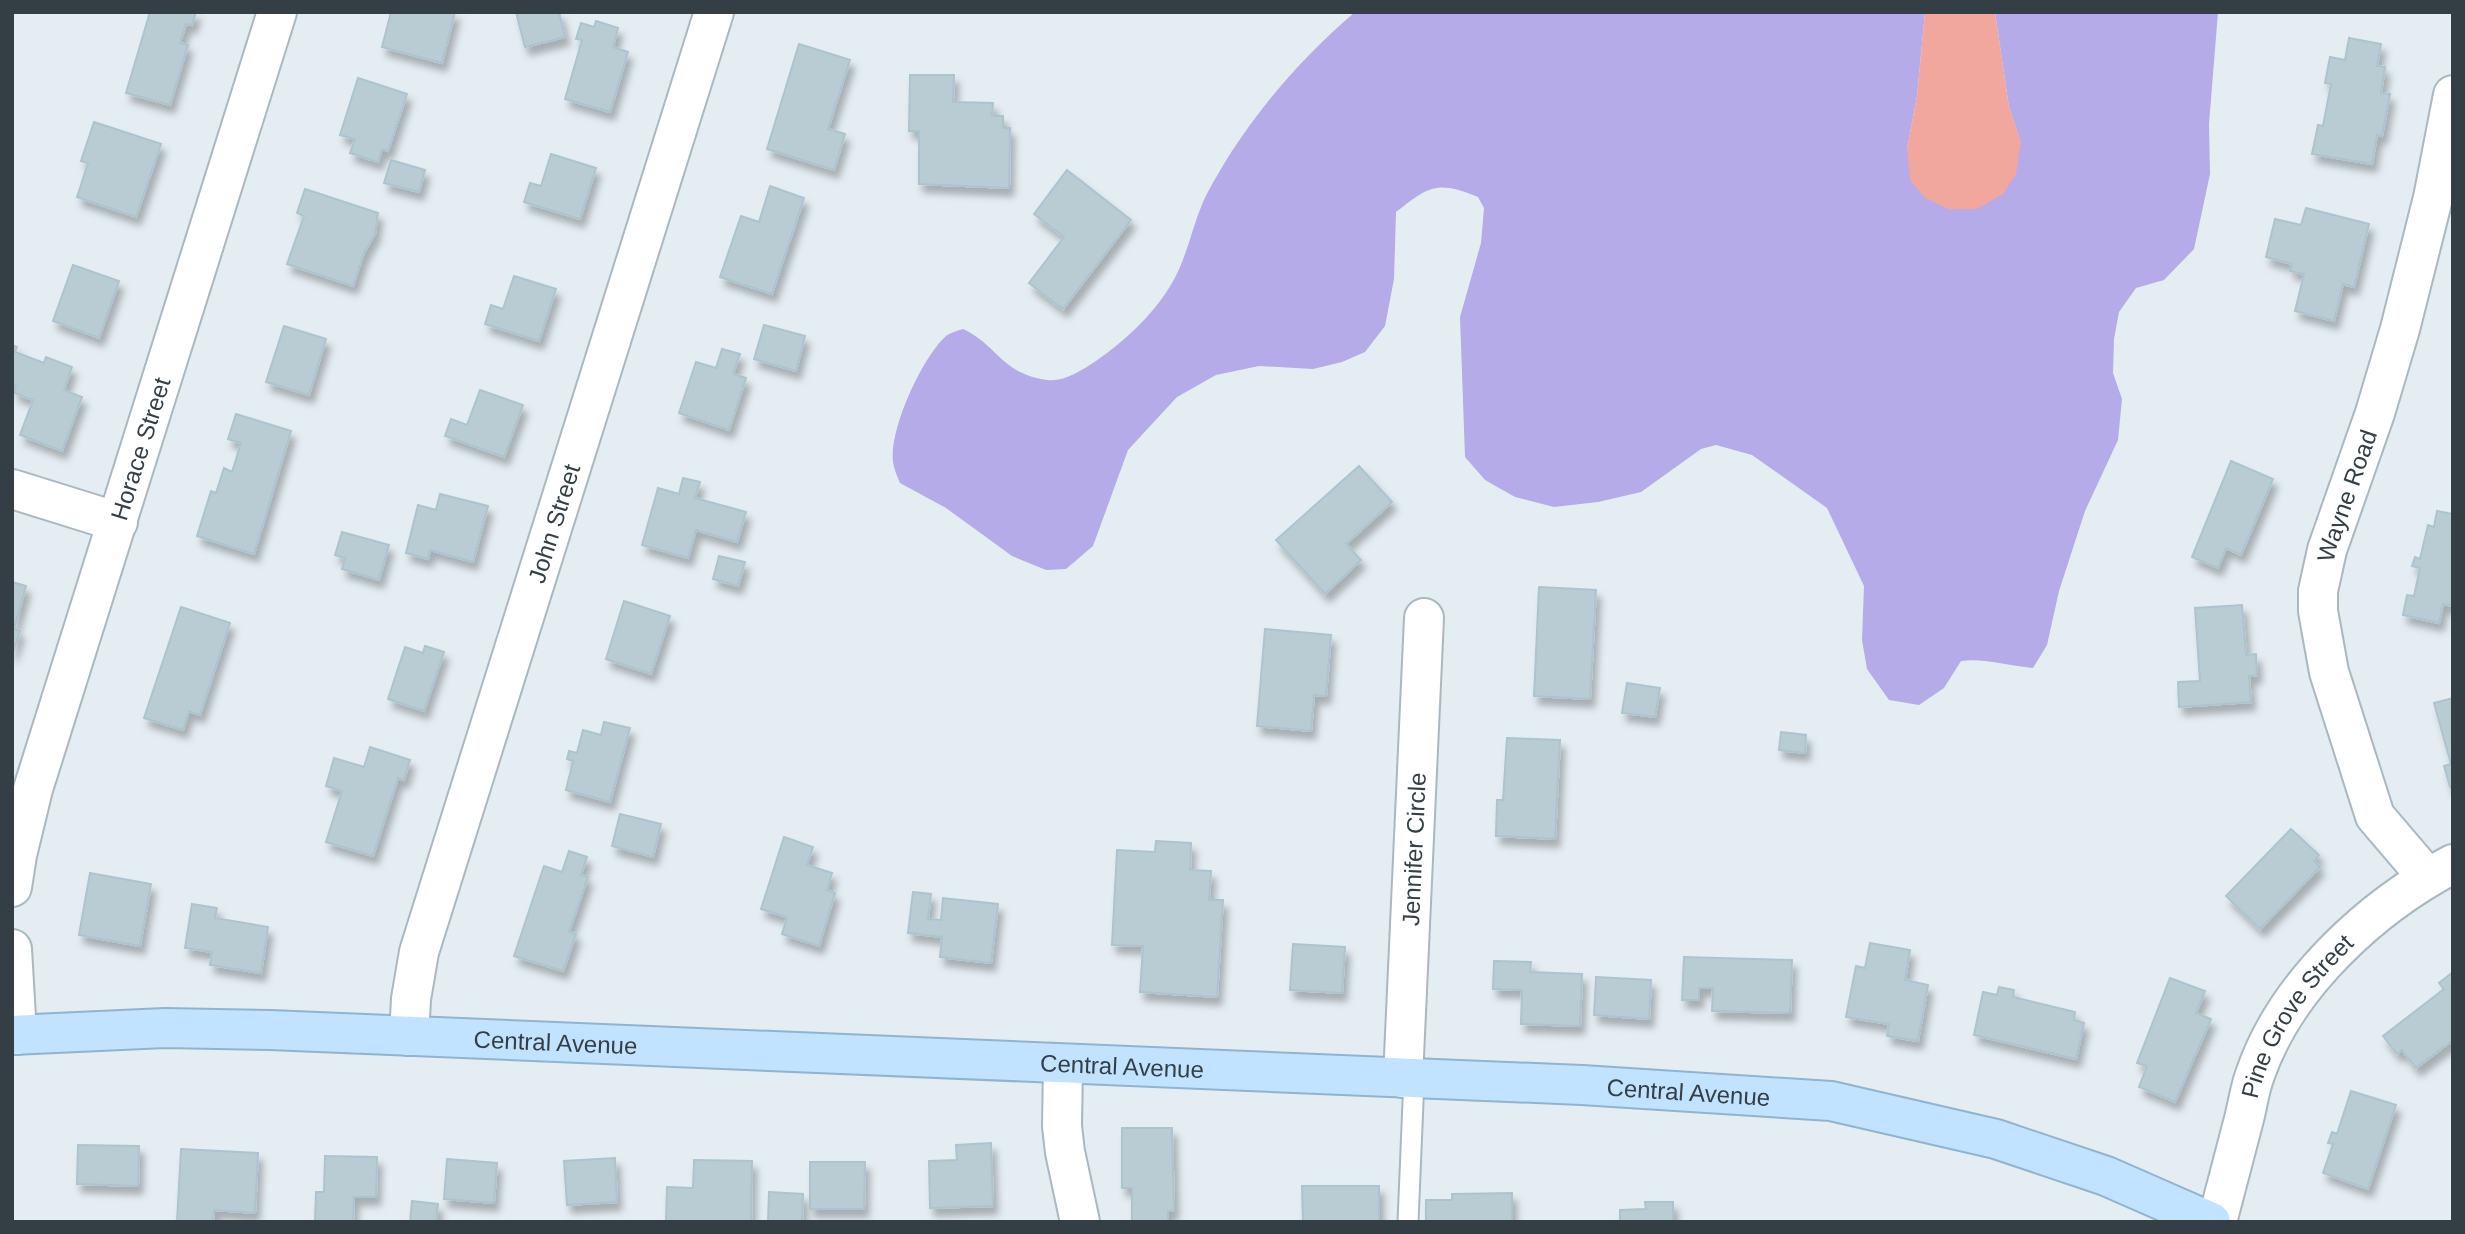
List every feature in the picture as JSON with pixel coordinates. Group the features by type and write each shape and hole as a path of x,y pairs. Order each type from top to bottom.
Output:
{"main road":[{"name":"Central Avenue","path":"15,1035 165,1028 409,1036 1582,1085 1830,1101 1996,1139 2106,1176 2211,1222"}],"street":[{"name":"Horace Street","path":"12,887 33,789 277,12"},
{"name":"John Street","path":"409,1036 414,975 419,952 714,12"},
{"name":"Wayne Road","path":"2440,870 2375,816 2329,672 2318,611 2318,591 2327,550 2375,413 2400,329 2433,198 2453,95"},
{"path":"12,489 118,522"},
{"name":"Jennifer Circle","path":"1408,1078 1424,618"},
{"name":"Pine Grove Street","path":"2217,1222 2256,1071 2281,1020 2316,972 2370,917 2440,870"},
{"path":"12,949 15,1035"},
{"path":"1063,1065 1062,1126 1080,1222"}],"lane":[{"path":"1408,1078 1408,1222"}],"shaded area":[{"path":"1355,12 1925,12 1917,96 1907,149 2021,143 2009,107 1995,12 2218,12 2209,124 2210,174 2194,249 2164,280 2136,288 2119,312 2114,339 2113,373 2122,399 2118,440 2085,511 2059,591 2047,645 2033,668 1988,661 1961,661 1944,688 1919,705 1889,700 1867,669 1862,640 1864,586 1827,508 1752,455 1716,445 1701,449 1641,492 1598,502 1554,507 1515,497 1485,480 1465,457 1460,317 1481,243 1484,208 1478,197 1443,187 1426,191 1396,212 1394,279 1385,326 1365,352 1342,362 1313,369 1259,366 1216,375 1177,397 1128,450 1093,546 1066,569 1046,570 1012,556 946,508 900,483 893,465 893,448 901,415 917,378 944,338 963,329 1019,372 1047,380 1073,375 1108,352 1144,320 1165,294 1183,259 1203,202 1245,132 1289,77"},
{"path":"1925,12 1995,12 2009,107 2021,142 2016,174 2003,194 1977,209 1948,209 1925,198 1910,180 1907,149 1917,96"}],"building":[{"path":"150,12 196,12 192,25 186,24 180,43 188,45 170,105 126,93"},
{"path":"391,12 455,12 442,63 382,47"},
{"path":"516,12 559,12 565,37 525,47"},
{"path":"596,21 618,28 613,47 628,52 610,112 565,99 582,40 576,39 581,23 594,27"},
{"path":"2349,38 2381,44 2377,66 2385,67 2381,93 2390,94 2382,136 2377,135 2372,164 2312,154 2318,125 2323,126 2331,84 2325,83 2330,57 2345,60"},
{"path":"799,44 850,60 828,129 845,134 834,170 767,149"},
{"path":"910,75 954,75 953,102 993,103 992,116 1003,116 1003,128 1010,128 1009,188 919,184 919,131 909,131"},
{"path":"358,78 407,94 388,151 382,149 378,162 350,153 355,139 340,135"},
{"path":"94,122 161,144 136,217 77,197 88,163 81,161"},
{"path":"551,154 596,168 580,219 524,202 530,183 541,186"},
{"path":"391,160 425,170 419,192 384,183"},
{"path":"1067,170 1131,220 1063,309 1029,283 1064,237 1034,214"},
{"path":"770,186 804,198 772,294 720,277 741,216 759,222"},
{"path":"305,189 378,213 375,234 364,253 353,286 287,264 304,216 297,213"},
{"path":"2306,208 2369,224 2354,287 2343,284 2334,321 2295,311 2304,274 2290,271 2292,264 2266,257 2275,219 2301,225"},
{"path":"73,265 119,281 99,338 53,321"},
{"path":"514,276 556,289 539,341 485,324 491,305 503,309"},
{"path":"764,325 805,336 796,371 754,359"},
{"path":"284,326 326,339 309,395 266,382"},
{"path":"12,345 17,347 15,352 44,363 46,357 72,367 64,390 82,397 62,451 20,435 33,400 14,393 16,386 12,385"},
{"path":"722,349 740,354 733,374 746,378 729,430 679,413 696,362 716,368"},
{"path":"480,390 523,405 504,457 445,436 451,419 467,425"},
{"path":"236,414 291,431 254,554 197,536 211,491 216,493 224,468 232,472 241,443 228,439"},
{"path":"2231,461 2273,479 2241,555 2226,548 2218,568 2192,557"},
{"path":"1359,466 1392,502 1346,544 1361,560 1325,594 1276,540"},
{"path":"683,478 700,482 695,498 746,512 737,542 696,530 688,558 642,545 658,488 679,494"},
{"path":"440,494 488,506 473,562 430,550 428,559 406,553 418,505 436,510"},
{"path":"2437,511 2453,514 2453,606 2443,604 2439,623 2403,615 2407,595 2414,596 2420,568 2412,566 2415,557 2420,559 2428,525 2434,527"},
{"path":"342,532 389,545 379,580 342,569 345,558 335,555"},
{"path":"719,556 745,562 738,586 713,579"},
{"path":"12,582 26,586 14,629 20,631 12,655"},
{"path":"1539,587 1596,590 1590,699 1534,696"},
{"path":"624,601 670,616 651,674 606,659"},
{"path":"2242,605 2246,655 2256,654 2257,675 2249,676 2251,702 2179,707 2178,682 2200,681 2195,608"},
{"path":"181,607 230,623 200,715 189,711 183,730 144,718"},
{"path":"1265,629 1331,635 1326,696 1314,695 1311,731 1257,726"},
{"path":"425,646 444,652 424,711 388,699 405,647 423,653"},
{"path":"1627,683 1660,688 1655,717 1622,713"},
{"path":"2453,698 2453,786 2450,787 2444,766 2451,764 2434,703"},
{"path":"604,722 630,728 610,802 566,790 573,761 567,759 569,751 577,753 583,730 601,735"},
{"path":"1781,732 1806,735 1805,753 1779,750"},
{"path":"1507,738 1560,740 1555,839 1496,836 1497,800 1503,800"},
{"path":"370,747 410,760 404,780 398,778 373,856 326,842 342,791 326,786 334,758 364,767"},
{"path":"620,814 661,824 653,857 612,846"},
{"path":"2291,829 2319,855 2314,861 2320,867 2260,929 2226,896"},
{"path":"784,837 813,847 807,865 832,873 827,890 835,893 819,946 782,934 787,917 761,909"},
{"path":"1156,841 1191,843 1190,870 1211,871 1209,900 1223,900 1217,997 1140,992 1143,946 1112,945 1117,850 1155,852"},
{"path":"569,851 587,857 581,875 588,877 569,932 576,934 563,971 514,956 544,866 562,872"},
{"path":"90,873 151,884 140,946 79,935"},
{"path":"913,892 931,894 928,919 941,920 943,898 998,904 991,963 940,957 942,937 908,933"},
{"path":"192,904 217,908 215,918 268,927 261,973 210,965 212,952 185,948"},
{"path":"1870,943 1910,950 1905,980 1928,985 1918,1041 1887,1036 1889,1024 1846,1017 1856,966 1865,968"},
{"path":"1293,944 1345,947 1342,993 1290,990"},
{"path":"1684,957 1792,960 1790,1013 1712,1011 1713,988 1699,988 1699,1000 1682,1000"},
{"path":"1494,961 1531,962 1530,972 1582,974 1580,1026 1521,1024 1522,990 1493,989"},
{"path":"2453,972 2453,1040 2416,1068 2402,1050 2397,1054 2383,1036 2444,989 2439,983"},
{"path":"1596,977 1651,980 1649,1019 1594,1015"},
{"path":"2170,978 2205,991 2196,1013 2211,1019 2175,1102 2139,1087 2147,1066 2137,1063"},
{"path":"1999,987 2014,990 2013,997 2075,1012 2074,1020 2084,1023 2076,1059 1974,1035 1983,992 1997,995"},
{"path":"2351,1091 2396,1105 2368,1189 2323,1173 2333,1144 2328,1143 2332,1132 2337,1134"},
{"path":"1122,1128 1172,1128 1174,1211 1168,1211 1168,1222 1132,1222 1132,1188 1122,1188"},
{"path":"991,1143 993,1206 930,1208 929,1161 957,1160 956,1145"},
{"path":"78,1145 139,1146 138,1186 77,1184"},
{"path":"181,1149 258,1153 255,1213 214,1210 213,1222 177,1222"},
{"path":"325,1156 377,1157 376,1197 354,1197 353,1222 315,1222 316,1192 324,1192"},
{"path":"615,1158 617,1202 567,1205 564,1161"},
{"path":"447,1159 497,1163 494,1203 444,1199"},
{"path":"694,1160 752,1161 751,1222 666,1222 667,1187 693,1188"},
{"path":"810,1162 865,1162 864,1209 810,1209"},
{"path":"1302,1186 1379,1186 1379,1222 1303,1222"},
{"path":"769,1192 803,1194 802,1222 768,1222"},
{"path":"1512,1193 1512,1222 1426,1222 1426,1200 1452,1200 1452,1194"},
{"path":"412,1201 438,1204 436,1222 410,1222"},
{"path":"1645,1202 1673,1202 1673,1222 1620,1222 1620,1210 1646,1209"}]}
